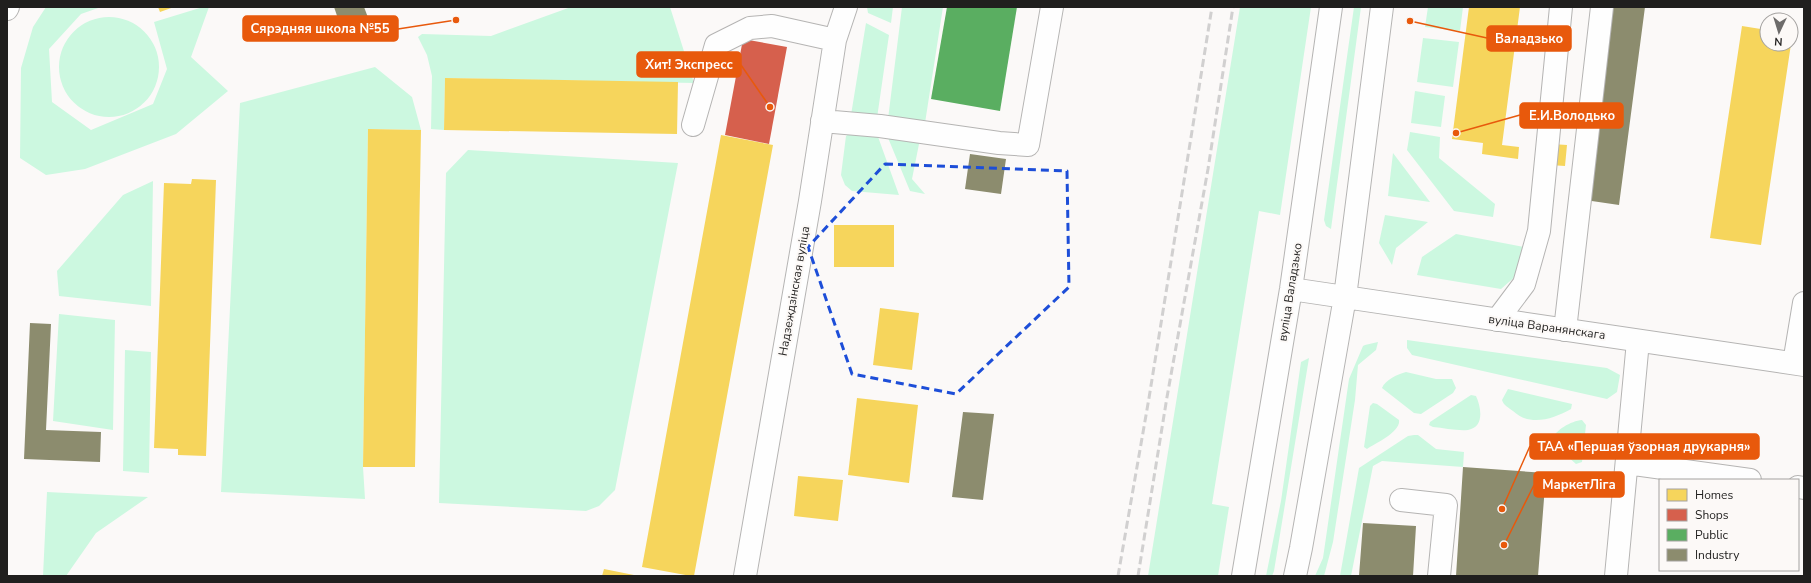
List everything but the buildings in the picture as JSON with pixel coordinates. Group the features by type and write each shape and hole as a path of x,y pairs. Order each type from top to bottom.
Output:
{"main road":[{"name":"Надзеждзінская вуліца","path":"745,576 810,201 835,40 846,7"},
{"path":"822,121 880,126 999,143 1028,144 1052,7"},
{"name":"вуліца Валадзько","path":"1243,576 1291,289 1331,7"},
{"path":"1295,576 1302,548 1345,297 1382,7"},
{"path":"1497,320 1524,284 1538,232 1561,7"},
{"path":"1565,330 1602,7"},
{"path":"693,125 716,45 750,28 772,26 835,40"},
{"name":"вуліца Варанянскага","path":"1291,289 1799,364"},
{"path":"1799,364 1804,303"},
{"path":"1616,576 1638,340"},
{"path":"1627,463 1743,479"},
{"path":"1401,500 1446,505 1439,576"}],"highlighted area":[{"path":"885,164 1067,171 1069,287 956,394 852,374 808,247"}],"green space":[{"path":"46,7 101,7 81,14 49,49 52,102 91,130 153,104 167,69 154,22 203,7 209,7 191,57 228,91 176,134 85,169 46,175 20,158 21,68 33,27"},
{"path":"571,7 670,7 694,83 445,78 444,130 431,129 432,76 427,55 418,37 422,34 491,36"},
{"path":"867,7 893,7 891,23 868,13"},
{"path":"902,7 943,7 925,123 888,119"},
{"path":"1240,7 1311,7 1280,215 1259,211 1212,504 1229,507 1218,576 1148,576"},
{"path":"1354,7 1361,7 1331,229 1326,226 1324,220"},
{"path":"1428,7 1463,7 1460,31 1425,27"},
{"path":"109,17 119,18 137,25 151,39 158,57 158,77 151,95 137,109 119,116 109,117 99,116 81,109 67,95 60,77 59,67 60,57 67,39 81,25 99,18"},
{"path":"866,23 889,35 877,118 851,115"},
{"path":"1423,38 1459,42 1453,87 1417,82"},
{"path":"375,67 412,97 421,130 368,129 363,467 365,499 221,492 240,103"},
{"path":"1415,91 1445,96 1441,127 1411,123"},
{"path":"1410,132 1440,137 1439,158 1495,204 1493,217 1454,211 1407,150"},
{"path":"850,133 877,134 899,195 852,191 845,185 841,175 846,136"},
{"path":"886,133 920,139 912,179 925,194 910,191"},
{"path":"468,150 678,163 615,490 599,506 586,511 439,503 446,173"},
{"path":"1393,153 1430,202 1388,196"},
{"path":"153,181 151,306 59,296 57,271 123,195"},
{"path":"1385,215 1428,222 1396,248 1392,265 1379,243"},
{"path":"1456,234 1524,247 1517,275 1501,289 1417,275 1422,257"},
{"path":"59,314 115,320 113,430 53,421"},
{"path":"1407,340 1607,368 1620,375 1617,392 1607,399 1412,355 1407,348"},
{"path":"1378,342 1376,350 1358,365 1355,400 1333,542 1324,576 1315,576 1323,558 1349,379 1363,346"},
{"path":"125,350 151,352 149,473 123,471"},
{"path":"1309,358 1274,571 1272,576 1266,576 1281,501 1301,362"},
{"path":"1406,372 1436,379 1452,379 1456,388 1453,393 1421,414 1414,413 1382,388 1389,380"},
{"path":"1508,389 1572,404 1571,409 1557,416 1542,420 1527,419 1520,416 1504,404 1502,400"},
{"path":"1471,395 1476,396 1480,411 1479,421 1473,428 1468,430 1459,430 1433,427 1429,425 1430,422"},
{"path":"1373,403 1377,404 1399,420 1399,424 1392,433 1367,449 1364,447 1370,406"},
{"path":"1582,420 1586,425 1582,462 1576,464 1556,446 1552,440 1556,433 1564,427 1573,422"},
{"path":"1418,435 1436,449 1464,452 1463,467 1382,461 1373,466 1351,576 1340,576 1359,468 1408,436"},
{"path":"47,492 148,497 96,533 66,576 43,576"}],"railway":[{"path":"1118,576 1149,398 1212,7"},
{"path":"1138,576 1167,397 1208,169 1233,7"}],"place":[{"name":"Сярэдняя школа №55","path":"456,20"},
{"name":"Валадзько","path":"1410,21"},
{"name":"Хит! Экспресс","path":"770,107"},
{"name":"Е.И.Володько","path":"1456,133"},
{"name":"ТАА «Першая ўзорная друкарня»","path":"1502,509"},
{"name":"МаркетЛіга","path":"1504,545"}]}
